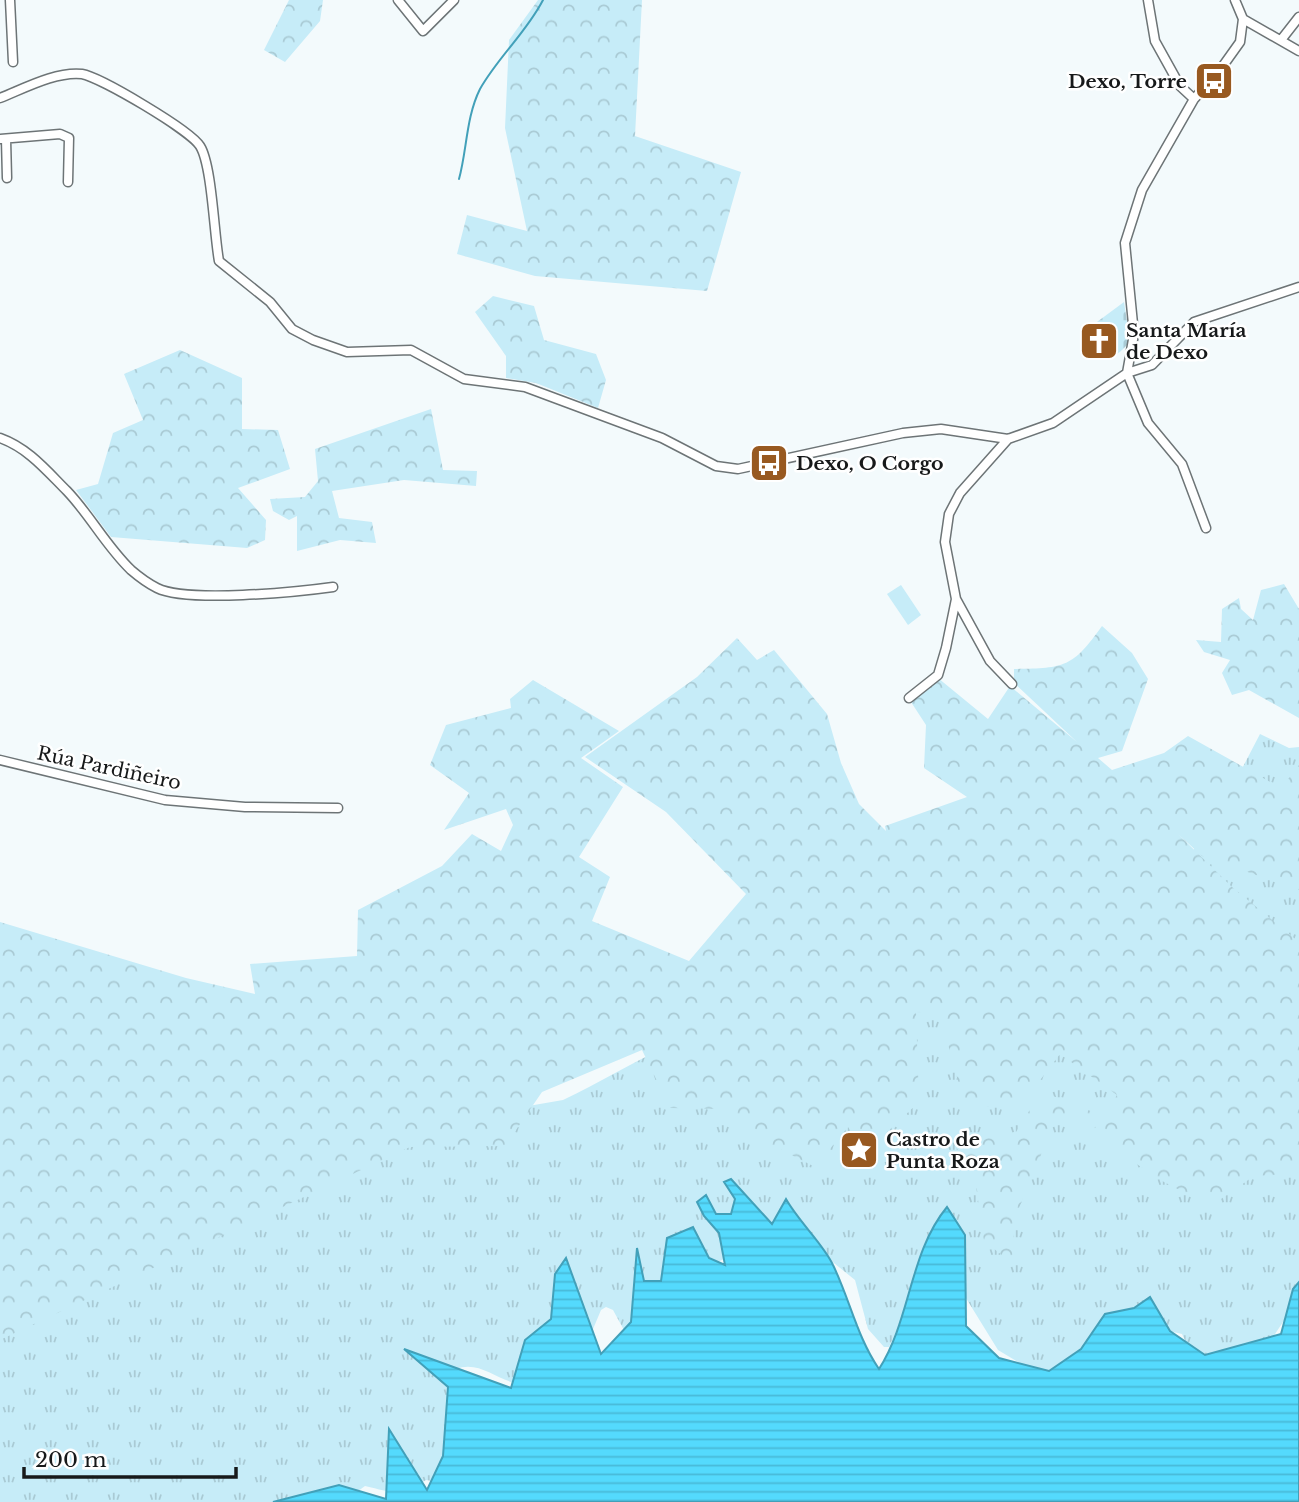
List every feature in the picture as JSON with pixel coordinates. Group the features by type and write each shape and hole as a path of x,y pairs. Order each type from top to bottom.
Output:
{"street":[{"path":"10,0 13,62"},
{"path":"398,0 423,32 454,0"},
{"path":"1148,0 1155,41 1180,86 1194,99"},
{"path":"1206,528 1182,464 1148,423 1127,373 1134,334 1125,243 1142,190 1194,99 1240,42 1243,19 1235,0"},
{"path":"1282,40 1299,17"},
{"path":"1243,19 1299,51"},
{"path":"0,98 43,82 82,74 132,99 176,126 199,144 207,163 219,261 270,303 292,328 313,340 348,352 411,350 464,379 525,387 662,438 716,466 738,469 902,433 941,429 1009,439 1054,423 1127,373 1152,365 1194,322 1299,287"},
{"path":"7,178 3,139 60,134 69,138 68,182"},
{"path":"0,438 19,445 48,471 83,507 132,571 158,589 181,594 273,596 333,587"},
{"path":"1009,439 960,493 949,514 945,542 956,598 990,661 1012,684"},
{"path":"909,698 938,675 956,598"},
{"name":"Rúa Pardiñeiro","path":"0,760 166,800 245,807 338,808"}],"green space":[{"path":"289,0 323,0 320,21 285,62 264,50"},
{"path":"538,0 642,0 635,136 741,172 707,291 535,276 457,254 467,215 527,231 505,128 509,40"},
{"path":"493,296 534,306 544,340 596,354 606,380 598,408 536,383 506,378 506,356 475,312"},
{"path":"1124,302 1130,341 1125,347 1107,359 1094,358 1080,350 1082,333"},
{"path":"180,350 242,378 242,429 278,430 290,469 238,488 266,520 265,540 247,548 111,537 76,490 98,484 113,433 143,420 124,374"},
{"path":"431,409 443,470 477,471 476,486 404,480 332,491 339,518 372,522 376,543 340,540 297,551 297,516 289,520 273,511 270,499 305,497 318,481 315,449"},
{"path":"1284,584 1299,609 1299,718 1249,690 1232,695 1222,673 1230,660 1204,652 1196,640 1221,642 1222,609 1239,598 1241,609 1253,620 1261,590"},
{"path":"901,585 921,615 908,625 887,594"},
{"path":"1102,626 1132,653 1148,679 1122,751 1098,758 1112,770 1164,753 1188,736 1281,788 1299,765 1299,890 1202,856 1178,834 1232,887 1299,942 1299,1145 1288,1174 1254,1176 1211,1206 1164,1182 1091,1134 1117,1095 1060,1054 1025,1100 966,1110 937,1004 939,1013 916,1012 919,1102 865,1153 848,1127 815,1167 762,1140 724,1109 670,1108 642,1050 542,1092 505,1146 410,1147 0,1340 0,922 186,978 255,994 250,964 357,956 358,910 442,866 472,834 501,851 513,825 506,809 444,830 469,793 430,765 446,725 511,708 510,699 533,680 619,731 581,758 623,787 579,857 610,877 592,921 689,961 746,894 666,812 585,757 697,677 737,638 757,660 774,650 827,714 841,763 859,804 886,831 885,826 967,797 924,768 926,725 911,702 938,678 988,719 1010,686 1077,742 1014,683 1014,669 1045,668 1066,663 1083,650"},
{"path":"1260,734 1289,748 1299,747 1299,1298 1267,1346 1241,1365 1191,1353 1182,1334 1165,1330 1057,1375 1030,1369 998,1350 961,1290 911,1299 889,1347 884,1347 868,1329 855,1280 783,1222 765,1222 724,1259 663,1287 631,1343 613,1310 606,1307 601,1310 588,1341 520,1384 473,1367 456,1369 470,1411 432,1481 426,1480 410,1489 397,1492 365,1486 343,1502 0,1502 0,1196 563,1100 669,1046 1190,858 1196,845 1208,834"},
{"path":"1053,1096 1093,1112 1087,1123 1057,1116 1015,1218 1012,1263 984,1241 975,1179 955,1145 1016,1132 1031,1108"}],"water":[{"path":"731,1179 772,1224 786,1199 829,1257 859,1331 879,1369 898,1329 925,1245 934,1225 947,1207 965,1235 966,1326 999,1358 1049,1371 1081,1349 1105,1314 1134,1308 1150,1297 1170,1331 1205,1355 1281,1334 1293,1289 1299,1282 1299,1502 273,1502 339,1485 386,1499 389,1429 427,1490 443,1456 448,1387 404,1349 511,1388 525,1340 551,1319 555,1274 566,1258 601,1354 631,1322 637,1248 644,1281 661,1281 667,1238 693,1227 709,1258 725,1265 719,1233 704,1216 697,1202 706,1195 716,1214 731,1214 735,1199 724,1182"}],"waterway":[{"path":"459,179 472,111 480,89 543,0"}],"place":[{"name":"Dexo, Torre","path":"1214,81"},
{"name":"Santa María de Dexo","path":"1099,341"},
{"name":"Dexo, O Corgo","path":"769,463"},
{"name":"Castro de Punta Roza","path":"859,1150"}]}
